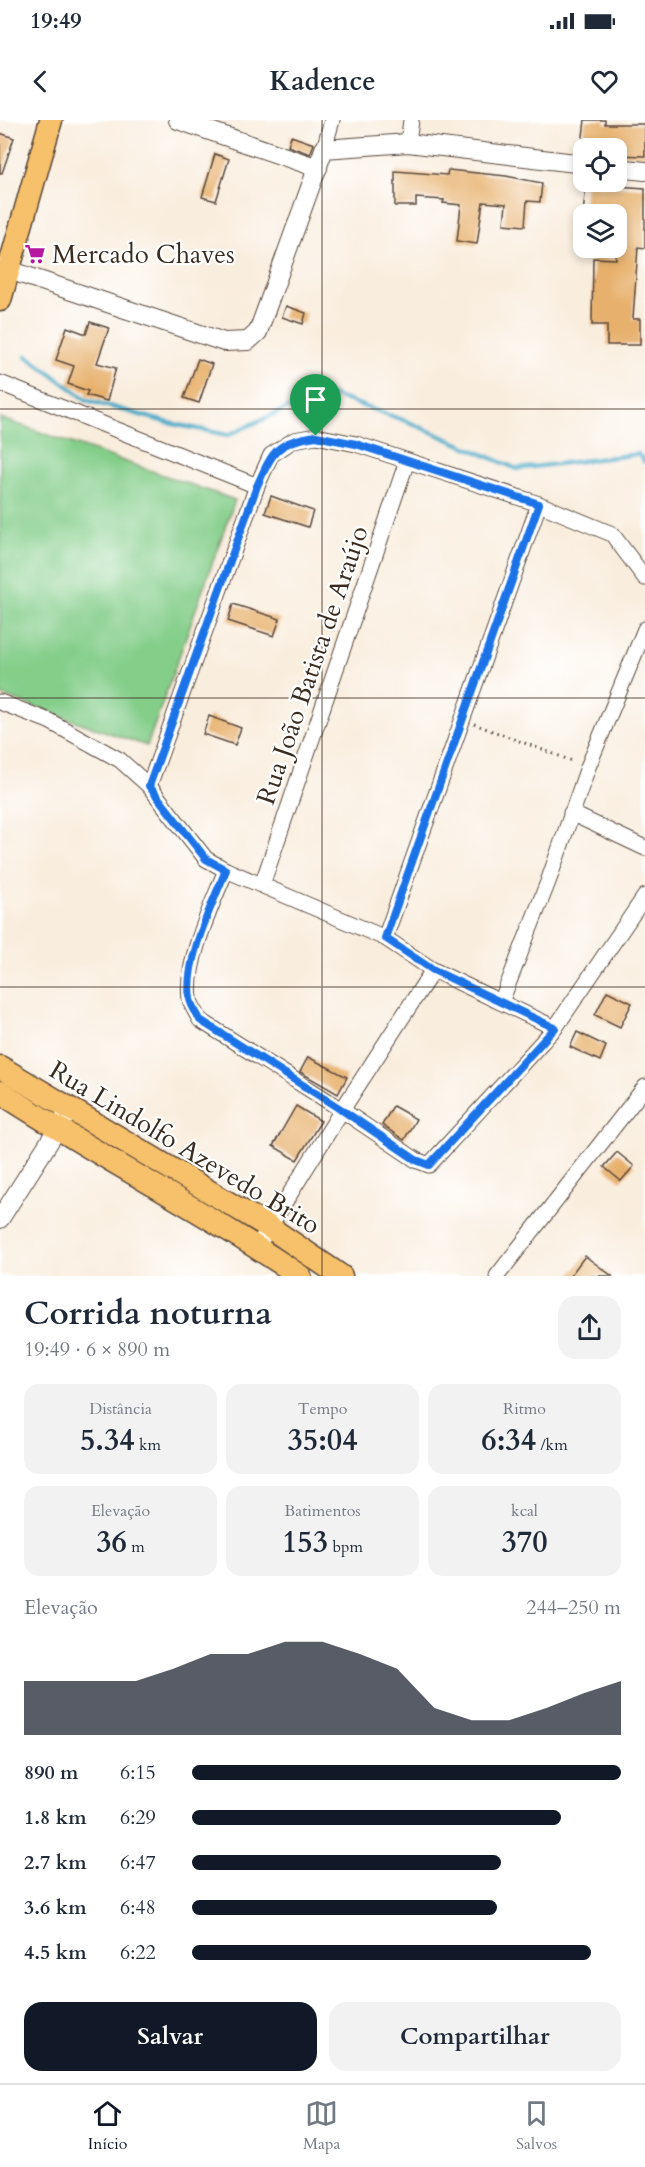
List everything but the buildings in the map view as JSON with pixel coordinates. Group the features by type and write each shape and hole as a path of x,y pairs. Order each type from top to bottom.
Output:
{"main road":[{"path":"0,300 4,269 51,120"},
{"name":"Rua Lindolfo Azevedo Brito","path":"0,1067 269,1227 341,1276"},
{"name":"Rua Lindolfo Azevedo Brito","path":"0,1092 57,1129 257,1247 300,1276"}],"street":[{"path":"178,120 208,125 318,168"},
{"path":"4,269 224,342 248,341 258,332 318,168 332,120"},
{"path":"408,143 411,120"},
{"path":"324,149 408,143 573,163"},
{"path":"627,169 645,171"},
{"path":"0,383 257,486"},
{"path":"149,786 257,486 271,455 294,440 316,436 356,444 539,504 612,534 645,578"},
{"name":"Rua João Batista de Araújo","path":"262,885 407,462"},
{"path":"385,938 539,504"},
{"path":"501,1002 549,882 588,767 645,629"},
{"path":"0,702 50,721 120,760 149,786 206,859 226,870 385,938 433,970 555,1028"},
{"path":"571,813 645,848"},
{"path":"226,870 197,945 190,985 190,1001 200,1020 416,1160 429,1165 555,1028 645,896"},
{"path":"257,1247 433,970"},
{"path":"497,1276 645,1087"},
{"path":"0,1219 69,1110"}],"path":[{"path":"463,720 588,767"}],"green space":[{"path":"0,418 235,500 147,746 0,695"}],"waterway":[{"path":"27,356 87,400 169,423 228,435 323,392 406,421 517,469 638,454 645,462"}],"place":[{"name":"Mercado Chaves","path":"35,254"}],"route":[{"path":"316,436 356,444 539,504 385,938 433,970 555,1028 429,1165 416,1160 200,1020 190,1001 190,985 197,945 226,870 206,859 149,786 257,486 271,455 294,440 316,436"}]}
